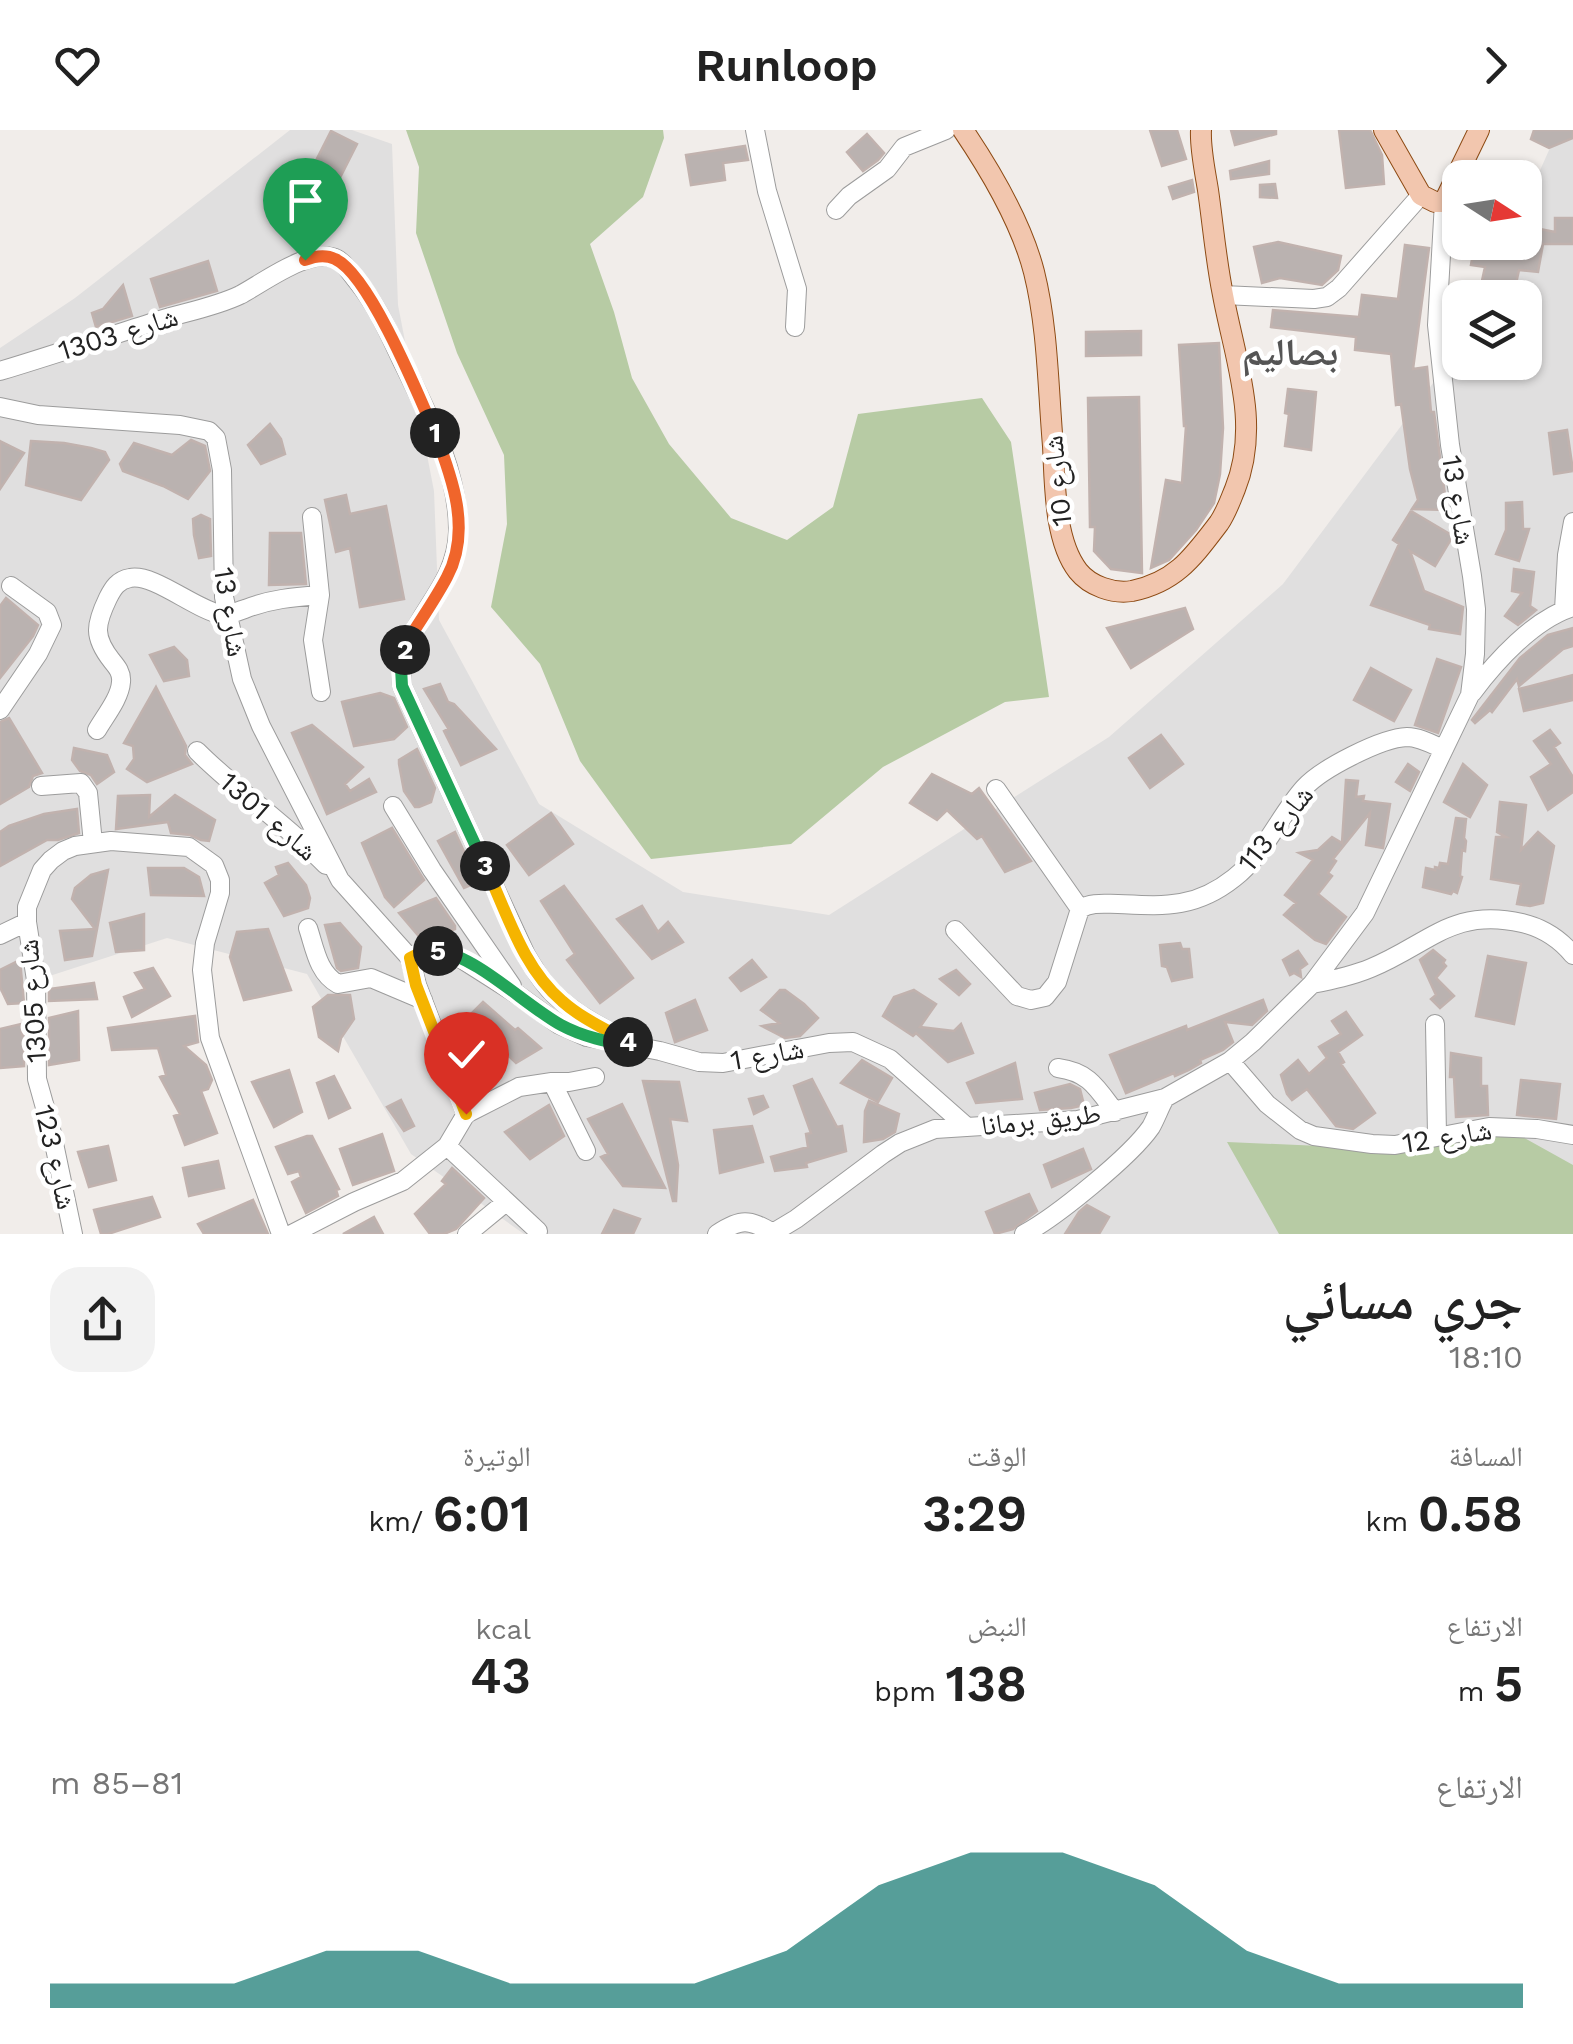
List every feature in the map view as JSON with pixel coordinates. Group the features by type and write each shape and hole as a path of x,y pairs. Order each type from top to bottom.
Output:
{"main road":[{"name":"شارع 10","path":"962,130 990,170 1034,270 1044,337 1057,509 1064,544 1078,572 1103,589 1121,593 1166,580 1189,562 1223,517 1240,474 1248,428 1245,393 1223,295 1201,130"},
{"path":"1384,130 1421,195 1442,202"},
{"path":"1464,160 1479,130"}],"street":[{"path":"755,130 767,191 797,289 795,328"},
{"path":"836,210 887,169 904,147 946,130"},
{"path":"1223,295 1327,297 1340,288 1421,195"},
{"name":"شارع 13","path":"1424,787 1470,696 1476,654 1476,608 1450,446 1437,325 1442,237"},
{"name":"شارع 1303","path":"0,370 237,296 313,257 339,260 375,304 435,432 455,488 456,557 406,644 402,686 526,955 545,986 585,1019 637,1047"},
{"name":"شارع 13","path":"0,407 38,415 180,425 209,431 216,438 222,470 226,616 242,678 261,726 340,880 410,958"},
{"path":"312,516 320,595 313,640 321,692"},
{"path":"1470,696 1511,648 1569,609 1567,555 1573,522"},
{"path":"97,730 122,680 97,632 98,618 114,586 134,577 226,616 270,600 320,595"},
{"path":"0,710 38,654 52,625 47,612 11,586"},
{"name":"شارع 113","path":"1080,908 1094,904 1178,905 1198,900 1248,867 1306,786 1354,754 1407,737 1426,740 1443,749"},
{"name":"شارع 1301","path":"197,751 296,835 340,880"},
{"path":"41,786 85,786 94,843"},
{"name":"طريق برمانا","path":"772,1233 900,1143 935,1129 1078,1120 1115,1112 1164,1098 1230,1061 1312,984 1364,913 1424,787"},
{"path":"955,930 1016,996 1038,1000 1057,982 1080,908 996,789"},
{"path":"393,806 518,994"},
{"path":"0,935 26,922 27,906 42,870 63,851 94,843 140,842 189,847 214,865 220,893 205,943 202,970 210,1038 281,1234"},
{"path":"1312,984 1368,969 1398,956 1426,937 1475,919 1528,925 1558,938 1573,955"},
{"name":"شارع 1305","path":"26,922 36,980 37,1080"},
{"path":"308,928 318,962 334,982 371,978 423,1000"},
{"name":"شارع 1","path":"410,958 430,951 452,953 558,1024 587,1038 699,1062 723,1063 854,1042 890,1060 967,1127"},
{"path":"410,958 466,1114"},
{"path":"1436,1024 1437,1135"},
{"name":"شارع 12","path":"1230,1061 1267,1104 1314,1136 1395,1145 1504,1126 1573,1135"},
{"path":"1058,1068 1086,1077 1115,1112"},
{"path":"292,1234 403,1181 447,1146 466,1114 519,1087 596,1077"},
{"name":"شارع 123","path":"37,1080 74,1234"},
{"path":"552,1082 586,1150"},
{"path":"1024,1234 1128,1153 1151,1127 1164,1098"},
{"path":"447,1146 538,1231"},
{"path":"466,1234 506,1202"},
{"path":"717,1234 749,1221 772,1233"}],"shaded area":[{"path":"290,130 352,130 392,144 398,305 434,491 439,620 539,804 683,892 829,915 1109,737 1283,584 1442,371 1442,380 1542,380 1542,280 1492,280 1500,260 1542,260 1542,166 1558,130 1573,130 1573,1234 524,1234 411,1154 307,974 167,938 0,992 0,348 75,298"}],"green space":[{"path":"406,130 663,130 664,138 643,197 590,244 632,378 669,444 731,518 787,540 833,507 858,414 982,398 1011,442 1049,697 1005,702 883,767 791,844 651,859 580,761 540,664 491,607 507,524 504,455 457,353 416,233 419,167"},
{"path":"1508,1129 1573,1165 1573,1234 1279,1234 1227,1142 1388,1149"}],"building":[{"path":"1150,130 1177,130 1186,159 1162,166"},
{"path":"1231,130 1276,130 1276,134 1235,145"},
{"path":"1339,130 1370,130 1382,155 1384,184 1346,188"},
{"path":"1534,130 1573,130 1573,138 1549,148 1531,139"},
{"path":"331,131 357,144 317,223 291,210"},
{"path":"867,134 884,153 863,171 847,152"},
{"path":"745,146 748,160 723,163 725,180 691,185 686,155"},
{"path":"1269,161 1269,174 1231,179 1230,171"},
{"path":"1192,180 1194,192 1173,199 1169,187"},
{"path":"1275,184 1277,198 1260,197 1260,185"},
{"path":"1555,218 1573,218 1573,244 1543,244 1542,250 1542,229 1555,232"},
{"path":"1278,242 1341,256 1338,270 1322,285 1280,278 1262,283 1254,247"},
{"path":"1405,245 1429,248 1413,369 1427,367 1447,510 1412,509 1418,500 1401,404 1396,405 1391,354 1355,350 1356,337 1271,327 1273,310 1359,317 1362,295 1398,299"},
{"path":"1472,260 1540,260 1538,272 1519,270 1517,280 1482,280 1485,267 1471,265"},
{"path":"208,261 217,291 160,307 151,279"},
{"path":"123,285 132,316 96,327 92,313 103,309"},
{"path":"1141,331 1141,355 1086,356 1086,332"},
{"path":"1219,343 1223,428 1214,503 1169,560 1151,568 1166,480 1182,483 1186,426 1179,345"},
{"path":"1288,389 1316,392 1311,450 1285,446"},
{"path":"1139,397 1142,573 1111,569 1094,551 1095,527 1090,527 1088,398"},
{"path":"270,424 281,439 285,454 261,464 248,445"},
{"path":"1567,430 1573,471 1554,474 1549,433"},
{"path":"191,440 205,446 210,471 188,499 123,471 120,464 134,443 172,455"},
{"path":"0,441 24,453 0,489"},
{"path":"31,441 91,448 105,452 109,460 81,500 26,485"},
{"path":"346,495 350,514 386,506 404,599 360,607 350,548 336,552 325,500"},
{"path":"1522,502 1523,529 1529,529 1519,561 1496,554 1506,530 1506,503"},
{"path":"1411,511 1453,536 1435,566 1410,551 1424,591 1463,607 1460,634 1429,629 1430,625 1371,605 1399,544 1393,540"},
{"path":"201,515 210,519 211,556 199,558 193,519"},
{"path":"270,533 301,533 306,584 269,585"},
{"path":"1514,569 1534,572 1530,606 1536,610 1518,625 1505,616 1522,593 1512,591"},
{"path":"6,598 38,625 0,678 0,606"},
{"path":"1185,608 1193,629 1131,668 1107,628"},
{"path":"1573,628 1573,646 1563,649 1519,686 1517,679 1492,712 1475,723 1472,720 1520,658 1548,635"},
{"path":"174,647 187,660 189,676 164,681 150,655"},
{"path":"1437,659 1461,667 1438,733 1415,725"},
{"path":"1371,668 1411,690 1394,721 1354,700"},
{"path":"1573,675 1573,700 1524,711 1519,689"},
{"path":"440,684 448,702 496,749 461,765 444,731 450,728 424,689"},
{"path":"156,687 192,764 147,782 127,769 134,759 133,746 124,743"},
{"path":"380,693 394,698 407,727 394,739 354,746 342,702"},
{"path":"9,718 42,773 33,776 29,787 0,804 0,722"},
{"path":"312,725 363,767 345,784 350,791 369,779 376,792 327,814 292,733"},
{"path":"1550,730 1560,743 1554,747 1573,777 1573,792 1548,810 1531,777 1551,764 1534,741"},
{"path":"1161,735 1183,764 1150,788 1129,758"},
{"path":"74,748 107,755 114,772 97,784 72,760"},
{"path":"417,749 435,788 431,802 415,807 404,791 399,760"},
{"path":"1408,764 1419,772 1410,791 1396,782"},
{"path":"1463,764 1487,785 1470,817 1444,802"},
{"path":"932,774 972,794 979,788 1031,861 1005,872 982,836 977,839 947,810 937,820 910,803"},
{"path":"1346,780 1358,781 1356,797 1364,796 1363,801 1390,804 1383,848 1366,845 1370,813 1333,859 1336,861 1328,873 1332,876 1318,894 1346,917 1326,944 1284,915 1296,903 1285,895 1313,860 1299,853 1318,850 1332,837 1342,843"},
{"path":"150,795 149,817 175,795 215,820 209,841 171,833 168,822 116,829 118,796"},
{"path":"1500,802 1526,805 1521,850 1538,832 1554,846 1543,903 1517,904 1521,884 1491,879 1496,837 1506,837 1497,832"},
{"path":"77,809 79,833 47,840 0,866 0,832 44,814"},
{"path":"551,813 573,844 529,875 507,845"},
{"path":"1456,818 1466,819 1462,877 1457,893 1423,887 1426,868 1435,870 1440,863 1448,864"},
{"path":"392,828 424,880 394,907 385,897 362,843"},
{"path":"455,832 478,882 464,888 438,841"},
{"path":"288,863 306,885 310,898 308,908 284,916 265,883 279,875 276,867"},
{"path":"148,868 184,868 199,877 204,896 151,895"},
{"path":"108,870 92,956 65,960 60,931 95,929 72,899 75,888 91,875"},
{"path":"564,886 633,978 600,1003 567,960 575,954 541,901"},
{"path":"436,898 455,929 422,940 399,913"},
{"path":"642,906 658,932 668,922 683,942 652,959 617,919"},
{"path":"144,914 144,950 116,952 110,923"},
{"path":"340,923 361,947 358,968 337,968 325,925"},
{"path":"268,929 291,990 244,1000 230,957 237,932"},
{"path":"1180,943 1182,949 1189,949 1192,977 1172,981 1167,967 1162,966 1160,945"},
{"path":"1433,950 1445,960 1446,966 1436,978 1454,996 1440,1008 1431,999 1436,995 1420,960"},
{"path":"1298,951 1307,964 1300,969 1301,977 1290,975 1283,960"},
{"path":"1488,956 1526,963 1514,1024 1476,1016"},
{"path":"20,960 24,1003 8,1004 0,987 0,970"},
{"path":"752,960 766,977 741,991 730,978"},
{"path":"153,968 170,996 132,1017 124,997 145,989 135,973"},
{"path":"956,970 970,984 959,995 940,979"},
{"path":"94,983 97,999 49,1001 49,989"},
{"path":"780,990 818,1018 800,1036 785,1038 762,1026 779,1023 761,1010"},
{"path":"914,990 936,1004 920,1027 954,1031 961,1024 973,1053 948,1062 916,1033 913,1036 883,1016 894,997"},
{"path":"328,995 350,995 354,1019 341,1038 338,1051 319,1037 313,1007"},
{"path":"695,1000 707,1030 675,1042 666,1013"},
{"path":"1263,1000 1267,1011 1252,1025 1225,1022 1233,1042 1223,1050 1200,1060 1189,1070 1126,1093 1110,1055"},
{"path":"483,1002 541,1048 516,1063 495,1043 475,1059 470,1054 486,1035 467,1018"},
{"path":"78,1011 79,1060 49,1065 49,1018"},
{"path":"1346,1012 1362,1035 1338,1052 1344,1062 1341,1064 1375,1113 1353,1129 1336,1126 1307,1089 1292,1100 1281,1075 1298,1060 1309,1074 1327,1058 1319,1047 1341,1034 1332,1021"},
{"path":"195,1016 198,1042 184,1046 206,1065 212,1080 208,1089 201,1091 217,1133 185,1145 174,1116 180,1114 160,1077 166,1075 158,1048 112,1050 108,1028"},
{"path":"21,1024 24,1066 0,1068 0,1029"},
{"path":"1451,1053 1481,1058 1481,1086 1487,1086 1488,1115 1456,1117"},
{"path":"862,1060 892,1078 878,1102 841,1083"},
{"path":"1015,1063 1022,1099 976,1103 967,1083"},
{"path":"289,1070 302,1112 274,1127 252,1082"},
{"path":"334,1076 350,1108 329,1118 317,1083"},
{"path":"812,1079 837,1127 842,1126 846,1151 806,1163 807,1167 775,1171 771,1157 808,1147 806,1134 811,1133 794,1086"},
{"path":"1521,1080 1560,1084 1556,1119 1517,1115"},
{"path":"643,1081 679,1082 687,1121 670,1119 678,1165 676,1201 673,1201"},
{"path":"1070,1084 1080,1089 1084,1105 1040,1110 1035,1093"},
{"path":"763,1096 768,1107 754,1114 749,1099"},
{"path":"401,1100 414,1126 404,1131 387,1107"},
{"path":"869,1101 899,1114 895,1132 864,1142 865,1111"},
{"path":"622,1104 665,1188 623,1186 601,1157 608,1154 588,1119"},
{"path":"549,1105 564,1136 530,1159 505,1132"},
{"path":"752,1126 763,1162 720,1173 714,1130"},
{"path":"382,1134 394,1171 353,1185 340,1149"},
{"path":"312,1136 339,1189 338,1196 306,1213 292,1182 301,1177 299,1171 288,1174 276,1147"},
{"path":"108,1146 116,1180 89,1187 78,1152"},
{"path":"1083,1149 1091,1169 1052,1187 1044,1165"},
{"path":"218,1161 224,1188 189,1196 183,1168"},
{"path":"452,1168 484,1198 456,1229 430,1234 415,1214 446,1184 442,1181"},
{"path":"1029,1194 1037,1211 1013,1229 995,1234 986,1212"},
{"path":"152,1197 160,1217 101,1234 94,1210"},
{"path":"253,1200 268,1234 204,1234 198,1224"},
{"path":"1087,1205 1109,1217 1099,1234 1065,1234 1079,1212"},
{"path":"614,1210 640,1219 633,1234 602,1234"},
{"path":"374,1217 383,1234 343,1234"}],"district":[{"name":"بصاليم","path":"1290,352"}],"route":[{"path":"305,260 322,256 339,260 375,304 416,388 455,488 456,557 406,644 402,686 526,955 545,986 585,1019 637,1047 587,1038 558,1024 452,953 422,952 410,958 416,985 466,1114"}]}
